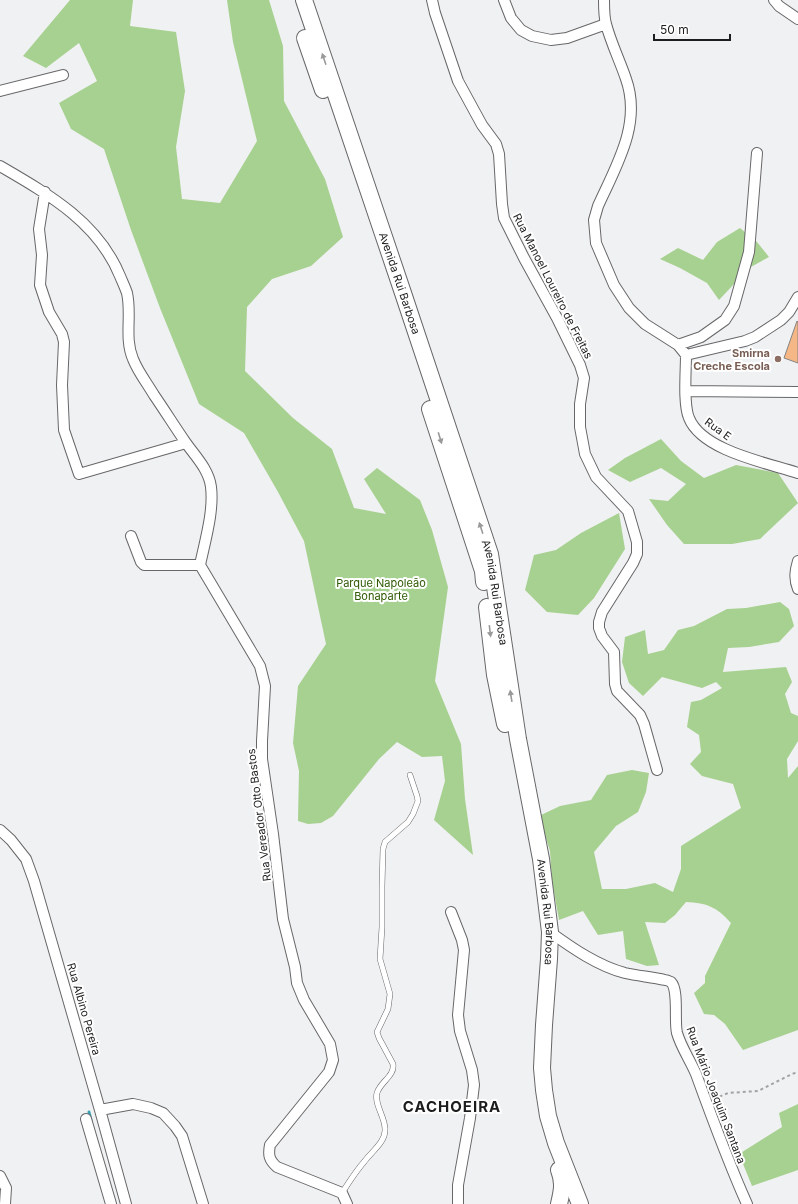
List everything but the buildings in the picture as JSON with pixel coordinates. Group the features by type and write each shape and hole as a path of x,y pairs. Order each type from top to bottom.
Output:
{"main road":[{"name":"Avenida Rui Barbosa","path":"294,0 312,62 372,228 483,571 495,675 523,813 538,908 541,942 534,1067 540,1116 562,1180 562,1193 559,1204"},
{"name":"Avenida Rui Barbosa","path":"304,0 490,554 518,739 541,859 550,932 542,1068 544,1090 548,1116 556,1143 580,1204"}],"street":[{"name":"Rua Manoel Loureiro de Freitas","path":"432,0 458,81 482,125 496,144 499,154 504,218 580,365 584,378 580,404 580,427 585,454 596,477 628,510 637,542 637,554 633,563 602,612 599,628 602,636 614,652 615,684 617,691 640,715 657,770"},
{"path":"504,0 511,18 521,30 538,38 551,40 567,38 606,24"},
{"path":"604,0 606,24 627,80 632,111 628,133 622,153 595,215 594,228 596,243 614,285 630,308 645,324 678,345 686,355 745,341 755,337 781,320 798,297"},
{"path":"774,0 798,19"},
{"path":"0,90 63,75"},
{"path":"678,345 701,337 725,320 734,306 749,252 756,153"},
{"path":"0,166 45,192 71,211 100,240 115,264 127,292 129,306 128,338 132,358 139,372 186,443 206,469 211,487 211,507 200,565 144,565 141,562 131,536"},
{"path":"45,192 39,229 42,255 40,285 49,312 62,334 64,342 62,385 64,430 79,474 186,443"},
{"name":"Rua E","path":"686,355 685,402 689,419 700,433 714,443 735,454 798,473"},
{"path":"686,391 798,392"},
{"path":"798,561 794,572 798,589"},
{"name":"Rua Vereador Otto Bastos","path":"200,565 260,666 265,686 262,759 283,919 295,967 297,983 304,1000 330,1044 333,1060 329,1072 270,1145 268,1153 271,1161 277,1166 342,1193"},
{"name":"Rua Albino Pereira","path":"0,830 12,840 26,860 34,881 126,1204"},
{"path":"451,912 462,940 464,950 458,1016 460,1031 472,1070 474,1085 470,1118 458,1185 458,1204"},
{"name":"Rua Mário Joaquim Santana","path":"550,932 570,946 610,968 626,973 671,982 674,987 676,1028 678,1035 693,1066 722,1148 747,1204"},
{"path":"100,1110 121,1106 140,1105 163,1113 182,1136 203,1204"},
{"path":"86,1120 111,1204"},
{"path":"0,1176 6,1188 5,1204"},
{"path":"342,1193 347,1204"}],"lane":[{"path":"342,1193 363,1162 380,1144 384,1136 385,1129 377,1100 377,1094 379,1088 394,1068 377,1032 388,1010 390,994 380,959 383,849 385,842 408,822 418,801 410,775"}],"path":[{"path":"712,1100 728,1093 758,1091 798,1072"}],"green space":[{"name":"Parque Napoleão Bonaparte","path":"70,0 133,0 130,26 176,32 185,91 176,147 182,199 220,203 257,141 233,42 227,0 269,0 283,46 284,101 325,179 343,237 311,266 272,279 247,307 245,371 293,418 332,449 354,508 386,514 364,479 377,468 420,500 432,530 448,587 435,681 461,744 465,799 473,855 434,820 445,781 442,756 422,757 397,742 379,759 333,816 321,823 308,824 298,821 299,771 293,743 298,686 326,644 304,541 244,433 199,404 160,308 131,230 104,149 71,129 59,103 97,81 79,43 46,68 23,56"},
{"path":"740,228 757,242 769,257 749,268 719,300 707,283 660,259 678,248 703,260 717,242"},
{"path":"661,439 681,461 704,478 736,465 778,473 798,503 760,539 732,544 684,544 667,525 649,499 668,501 686,484 661,468 630,482 608,470 625,458"},
{"path":"619,513 625,549 594,598 578,615 547,612 525,590 534,555 556,550 581,533"},
{"path":"780,602 789,609 794,626 779,642 749,647 728,648 723,672 786,667 792,682 785,694 791,713 798,716 798,741 787,759 788,778 798,766 798,1030 743,1050 725,1024 714,1015 704,1014 694,993 705,983 705,976 731,923 721,913 711,907 700,903 686,902 675,915 665,923 645,922 659,965 647,966 626,959 623,931 598,935 583,911 559,920 552,881 550,851 539,816 560,806 591,800 607,775 632,770 649,773 646,792 638,812 616,826 594,852 602,889 626,889 655,883 673,892 681,869 681,846 741,808 733,784 702,776 690,764 701,752 699,735 687,727 691,702 701,700 722,688 716,682 702,688 662,677 643,696 629,683 622,662 625,637 645,630 648,654 664,650 678,630 694,626 727,609 746,608"},
{"path":"798,1104 798,1170 752,1186 739,1154 782,1127 779,1113"}],"waterway":[{"path":"89,1112 91,1120"}],"place":[{"name":"Smirna Creche Escola","path":"778,359"}],"district":[{"name":"CACHOEIRA","path":"452,1106"}]}
